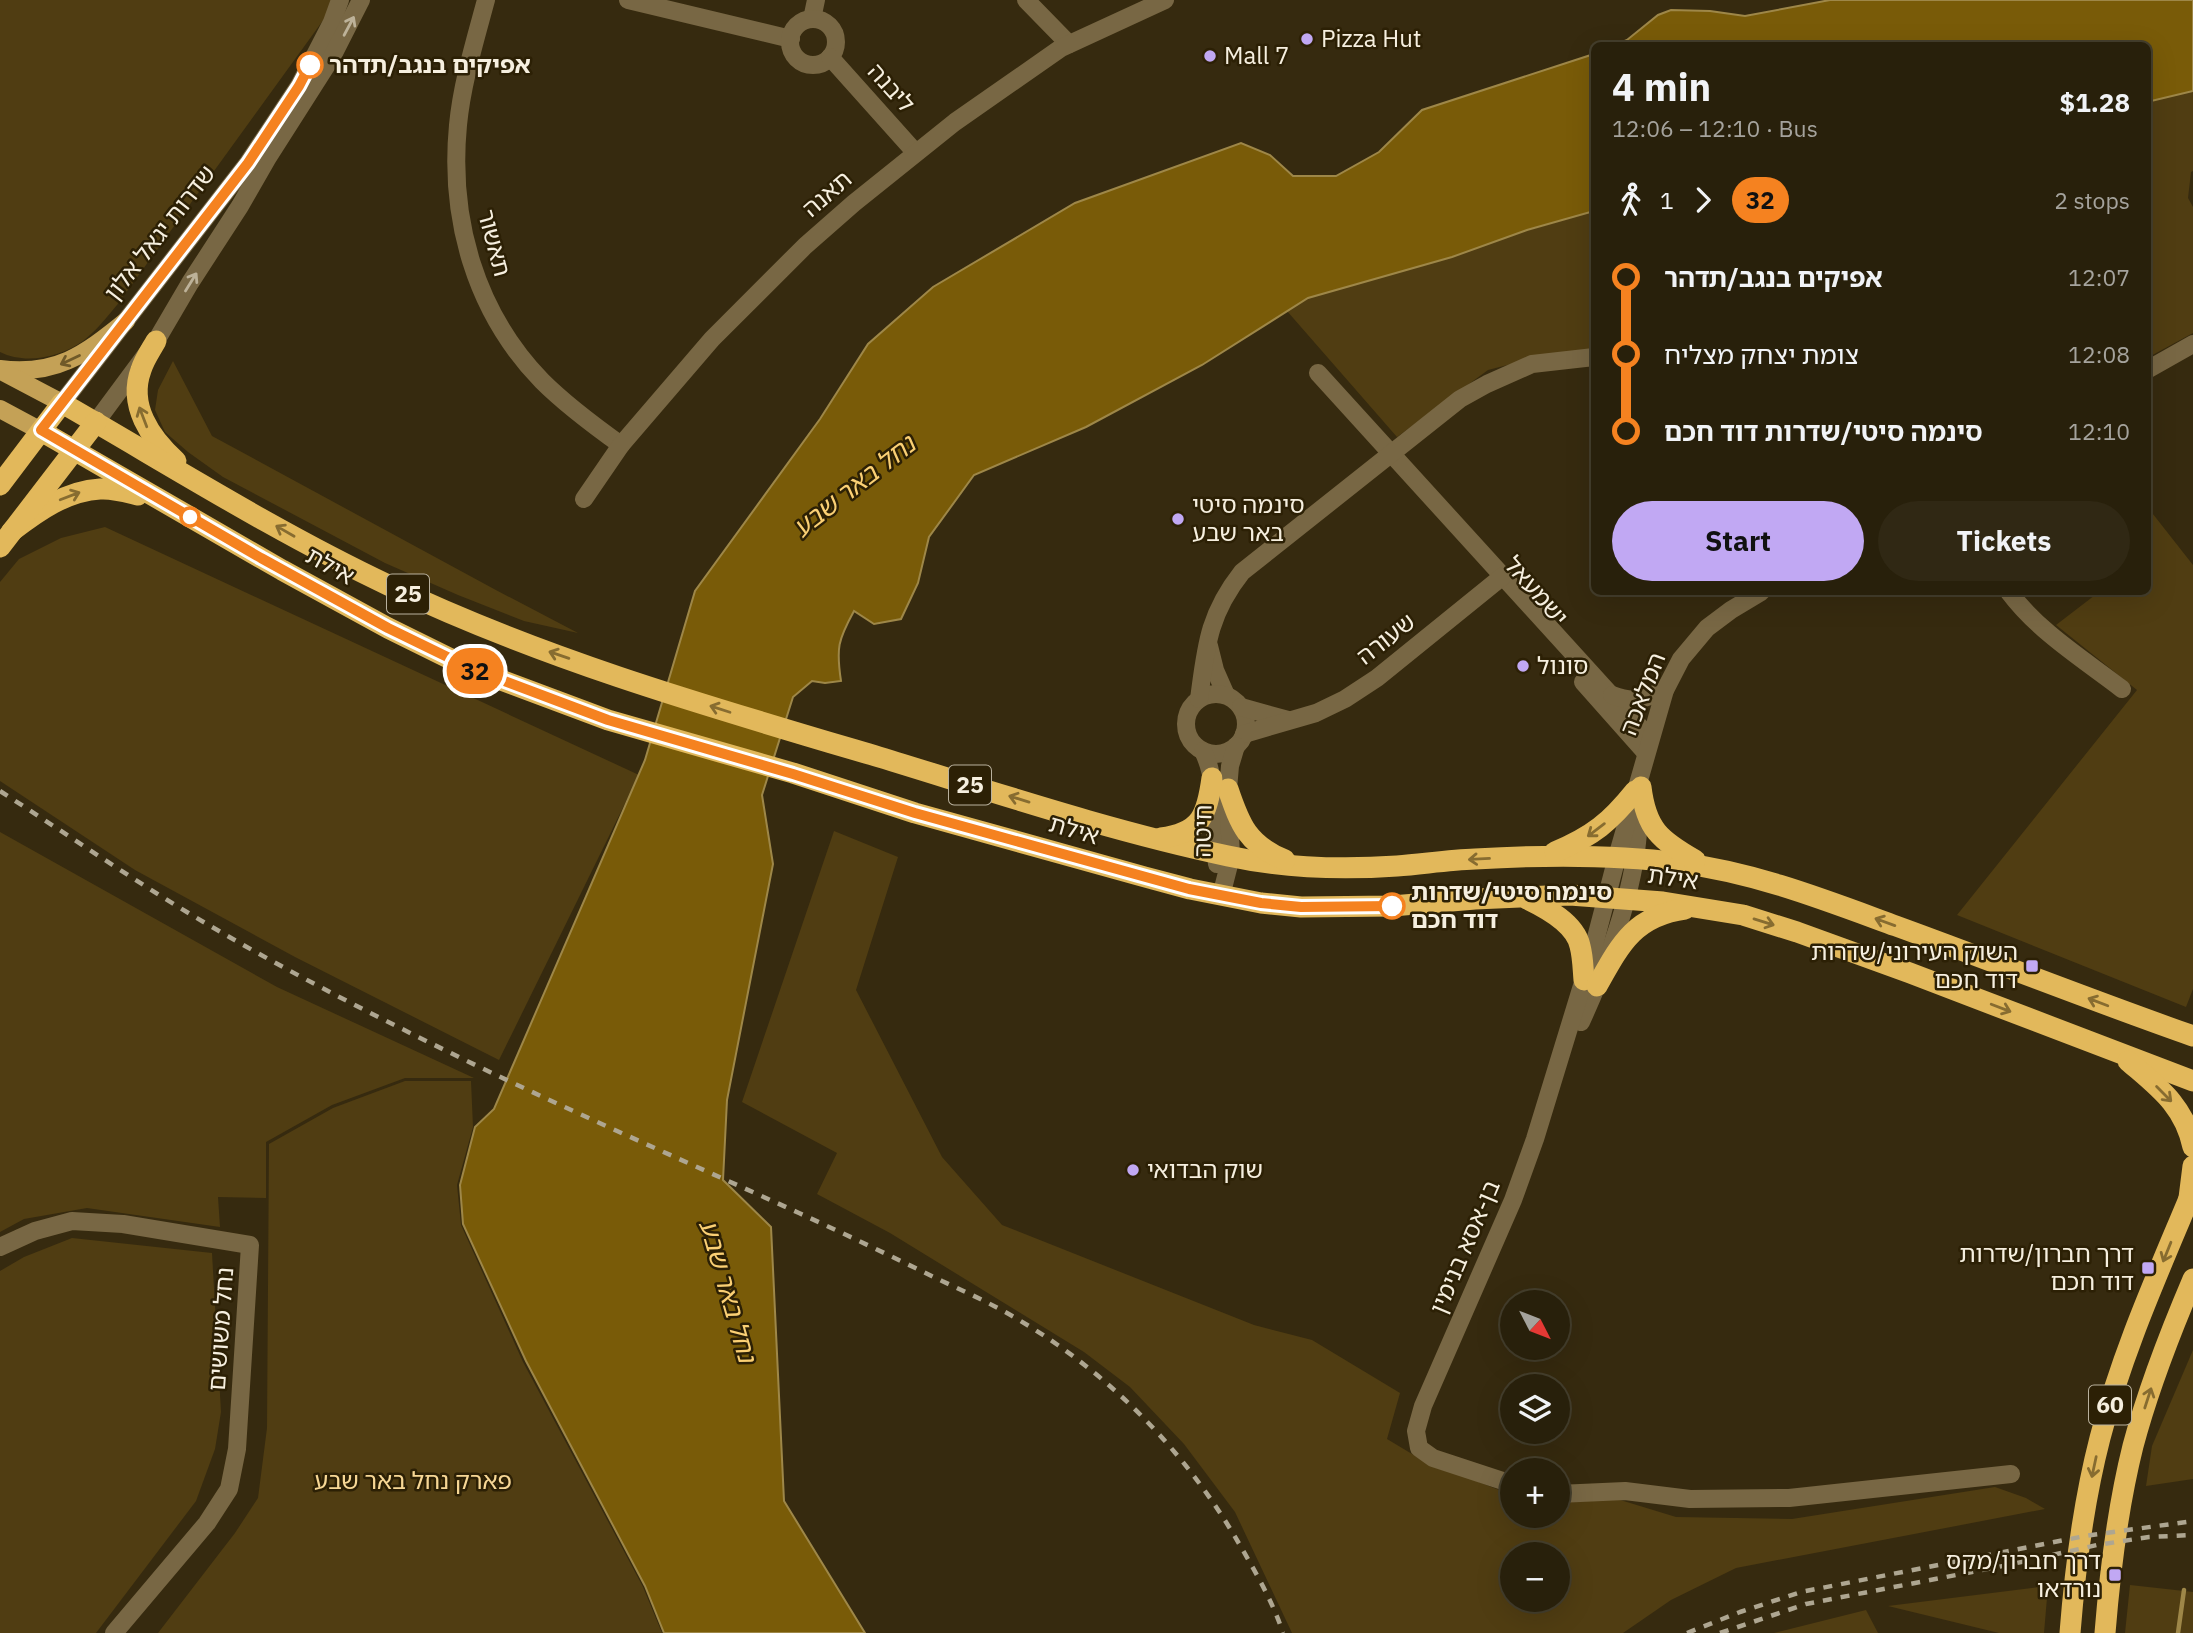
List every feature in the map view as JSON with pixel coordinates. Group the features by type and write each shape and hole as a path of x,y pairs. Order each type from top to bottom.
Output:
{"highway":[{"path":"156,341 140,371 138,405 142,420 158,443 204,485"},
{"name":"אילת","path":"62,403 299,539 392,587 525,644 785,730 1156,839 1223,855 1303,867 1390,867 1473,859 1547,856 1626,858 1706,867 1753,877 1810,894 2193,1036"},
{"name":"שדרות יגאל אלון","path":"0,485 62,403"},
{"name":"שדרות יגאל אלון","path":"6,539 96,422"},
{"name":"אילת","path":"41,430 305,583 431,650 509,685 608,720 915,813 1145,877 1261,903 1301,907 1392,906 1570,895 1616,897 1743,915 1797,932 2193,1081"},
{"path":"6,539 51,504 81,492 101,488 160,500"},
{"path":"1547,856 1589,837 1619,810 1643,767"},
{"path":"1643,767 1643,807 1650,824 1668,845 1706,867"},
{"path":"1156,839 1178,836 1192,829 1203,817 1220,784"},
{"path":"1220,784 1251,839 1265,851 1303,867"},
{"path":"1522,897 1548,908 1565,922 1580,943 1591,983"},
{"path":"1591,983 1633,930 1672,911 1698,907"},
{"path":"2162,1025 2193,1030"},
{"path":"2119,1052 2168,1096 2182,1114 2193,1147"},
{"path":"2191,1193 2193,1166"},
{"name":"60","path":"2070,1633 2079,1557 2100,1438 2138,1322 2191,1193"},
{"name":"60","path":"2105,1633 2119,1521 2133,1447 2170,1334 2193,1279"}],"main road":[{"path":"0,370 31,371 63,364 93,348 126,321"},
{"name":"אילת","path":"0,370 62,403"},
{"name":"אילת","path":"0,409 41,430"}],"street":[{"name":"שדרות יגאל אלון","path":"62,403 248,163 299,86 332,22 340,0"},
{"name":"שדרות יגאל אלון","path":"96,422 156,341 332,57 362,0"},
{"name":"תאשור","path":"486,0 467,71 458,125 456,175 460,222 471,265 488,306 512,344 534,371 577,413 621,445"},
{"path":"628,0 791,39"},
{"path":"812,19 816,0"},
{"path":"1026,0 1069,44"},
{"name":"תאנה","path":"584,499 621,445 668,388 758,292 854,203 915,152 1007,84 1130,7 1165,0"},
{"path":"812,19 825,23 834,34 835,48 830,57 817,64 804,63 793,53 791,39 799,24 812,19"},
{"name":"ליבנה","path":"830,57 915,152"},
{"path":"2151,368 2193,344"},
{"path":"1391,453 1460,398 1487,384 1532,364 1591,357"},
{"name":"ישמעאל","path":"1318,373 1451,519 1643,767"},
{"name":"חיטה","path":"1221,896 1223,855 1220,784 1203,751 1191,741 1186,726 1189,711 1199,699 1202,666 1210,629 1227,590 1242,572 1391,453"},
{"name":"ישמעאל","path":"1499,579 1611,694 1643,767"},
{"name":"שעורה","path":"1240,740 1288,720 1326,709 1345,699 1377,678 1499,579"},
{"name":"המלאכה","path":"1626,858 1643,767 1665,690 1681,659 1700,635 1716,620 1756,595"},
{"path":"2011,595 2028,615 2122,689"},
{"name":"חיטה","path":"1210,629 1210,654 1226,695"},
{"path":"1611,694 1628,701 1647,698 1665,690"},
{"path":"1199,699 1212,694 1226,695 1241,707 1288,720"},
{"name":"חיטה","path":"1220,784 1230,766 1246,720 1241,707"},
{"path":"1203,751 1223,753 1240,740"},
{"name":"בן-אסא בנימין","path":"1500,1480 1433,1458 1419,1448 1416,1431 1423,1406 1513,1200 1591,983 1626,858"},
{"name":"נחל משושים","path":"0,1247 35,1231 72,1221 123,1223 250,1245 237,1449 229,1489 207,1523 114,1633"},
{"path":"1570,1493 1625,1491 1690,1499 1789,1498 2011,1474"}],"green space":[{"path":"0,0 334,0 332,8 117,305 83,341 64,351 43,357 21,358 0,352"},
{"path":"2193,91 2193,171 2188,198 2193,207 2193,333 2151,356 2151,101"},
{"path":"1591,212 1591,350 1527,360 1488,370 1397,437 1287,311 1308,298 1452,257"},
{"path":"173,361 212,436 578,633 524,621 385,563 223,477 165,432 155,410 158,390"},
{"path":"2151,512 2193,565 2193,989 2186,1007 1957,915 2137,690 2056,625 2095,595 2151,595"},
{"path":"105,527 639,775 499,1060 295,957 135,870 0,781 0,582 19,559 61,538"},
{"path":"834,831 898,857 856,990 942,1157 1002,1225 1254,1325 1312,1340 1400,1393 1387,1439 1422,1460 1500,1490 1500,1528 1570,1528 1570,1502 1617,1499 1676,1517 1792,1519 1995,1487 2026,1498 2045,1509 1736,1568 1671,1600 1623,1633 1292,1633 1235,1512 1184,1444 1130,1387 1084,1352 890,1233 817,1194 837,1153 742,1102"},
{"path":"0,832 277,987 474,1078 405,1078 332,1105 266,1142 266,1198 218,1197 220,1227 87,1208 24,1219 0,1232"},
{"name":"פארק נחל באר שבע","path":"405,1081 471,1081 473,1127 457,1185 461,1225 523,1362 643,1587 662,1633 158,1633 235,1533 258,1498 267,1428 269,1144 333,1108"},
{"path":"72,1238 212,1253 221,1412 215,1449 196,1501 96,1633 0,1633 0,1271 24,1257"},
{"path":"2193,1350 2193,1479 2146,1486 2152,1446"},
{"path":"2130,1585 2193,1592 2193,1633 2125,1633"},
{"path":"2048,1586 2044,1633 1999,1633 1888,1606"},
{"path":"1866,1610 1878,1633 1774,1633"}],"water":[{"path":"1830,0 2193,0 2193,91 2151,101 2151,42 1622,42 1658,15 1671,10 1710,11 1745,16"},
{"name":"נחל באר שבע","path":"1591,55 1591,212 1527,230 1452,257 1308,298 1202,365 1086,427 974,475 929,537 918,583 901,619 874,624 854,611 840,644 841,681 812,681 793,697 762,795 773,864 727,1100 723,1180 771,1227 784,1501 865,1633 664,1633 645,1586 526,1361 463,1224 460,1185 475,1127 494,1109 645,760 695,591 820,419 868,344 933,287 1075,203 1241,143 1270,155 1293,176 1336,176 1379,152 1422,110"}],"waterway":[{"path":"2178,1633 2184,1590"}],"railway":[{"path":"0,791 191,915 340,997 505,1079 817,1221 971,1295 1010,1315 1051,1341 1082,1363 1140,1414 1190,1472 1248,1559 1283,1633"},
{"path":"1687,1633 1801,1592 2085,1536 2193,1521"},
{"path":"1720,1633 1806,1604 2097,1545 2149,1537 2193,1535"}],"bus line":[{"name":"32","path":"310,65 248,163 41,430 261,558 431,650 509,685 608,720 915,813 1189,889 1261,903 1301,907 1392,906"}],"place":[{"name":"Pizza Hut","path":"1307,39"},
{"name":"Mall 7","path":"1210,56"},
{"name":"אפיקים בנגב/תדהר","path":"310,65"},
{"name":"סינמה סיטי באר שבע","path":"1178,519"},
{"name":"סונול","path":"1523,666"},
{"name":"סינמה סיטי/שדרות דוד חכם","path":"1392,906"},
{"name":"השוק העירוני/שדרות דוד חכם","path":"2032,966"},
{"name":"שוק הבדואי","path":"1133,1170"},
{"name":"דרך חברון/שדרות דוד חכם","path":"2148,1268"},
{"name":"דרך חברון/מקס נורדאו","path":"2115,1575"}]}
